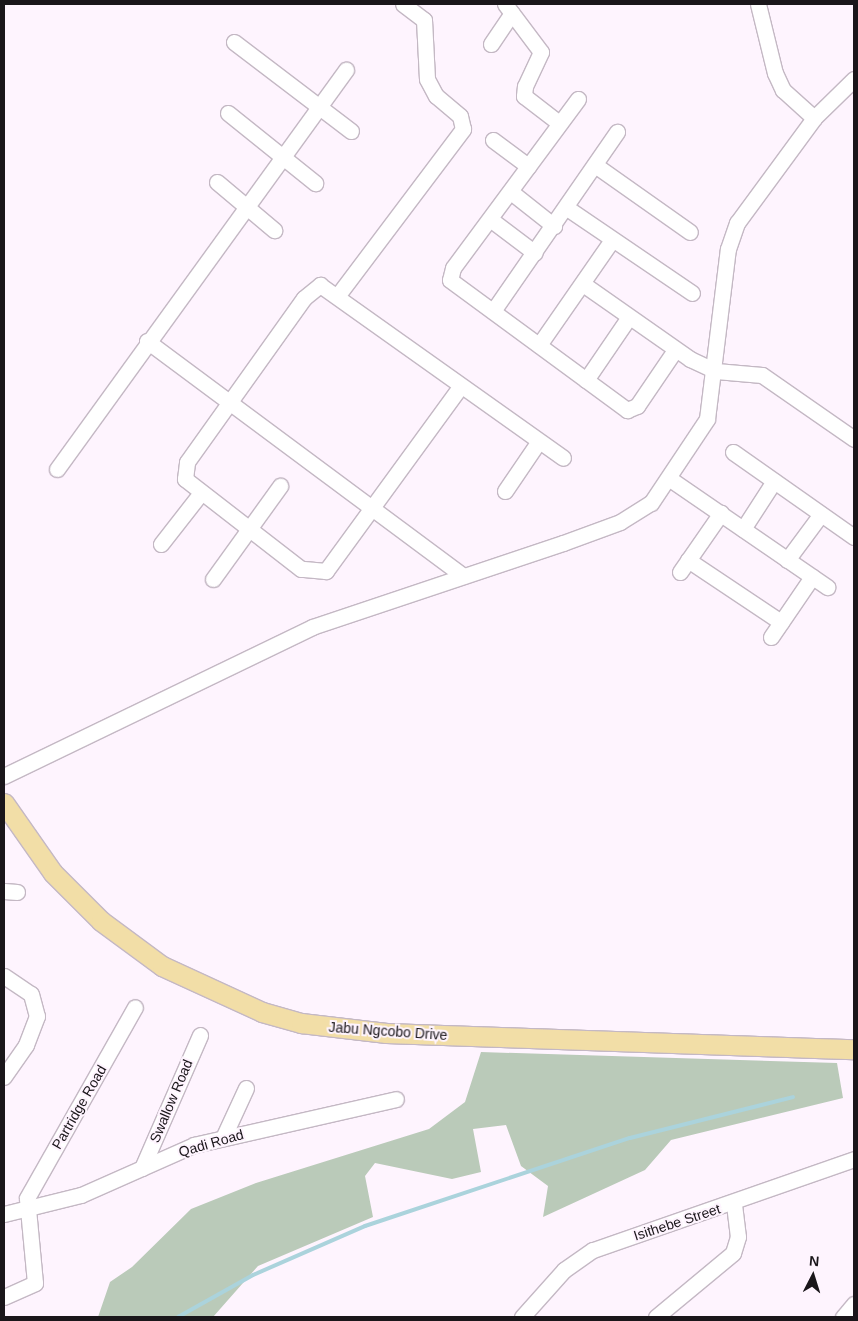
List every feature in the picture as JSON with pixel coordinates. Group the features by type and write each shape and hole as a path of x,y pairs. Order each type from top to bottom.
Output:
{"main road":[{"name":"Jabu Ngcobo Drive","path":"4,803 53,873 101,921 162,966 262,1012 301,1023 386,1033 854,1049"}],"street":[{"path":"338,295 463,129 460,116 436,96 427,80 424,20 403,4"},
{"path":"758,4 775,73 783,90 814,118"},
{"path":"492,44 509,8"},
{"path":"509,8 542,56 524,86 524,96 559,123"},
{"path":"234,42 320,105 351,131"},
{"path":"58,469 147,341 346,70"},
{"path":"4,776 280,641 620,522 651,503 670,479 708,420 716,371 732,236 742,214 814,118 854,79"},
{"path":"578,99 450,276 453,284 622,408 633,410 676,350"},
{"path":"228,112 315,183"},
{"path":"492,311 567,208 617,132"},
{"path":"493,140 528,166"},
{"path":"595,165 690,232"},
{"path":"217,182 274,230"},
{"path":"510,192 554,226"},
{"path":"567,208 692,293"},
{"path":"490,219 535,253"},
{"path":"540,346 612,240"},
{"path":"583,284 676,350 716,371 762,375 854,439"},
{"path":"460,386 333,567 318,572 301,569 200,494 185,480 184,468 315,287 324,285 460,386 563,458"},
{"path":"586,380 629,317"},
{"path":"147,341 464,576"},
{"path":"505,491 539,441"},
{"path":"733,452 854,538"},
{"path":"670,479 827,587"},
{"path":"744,529 774,481"},
{"path":"213,579 280,486"},
{"path":"161,544 200,494"},
{"path":"721,513 684,566 781,622"},
{"path":"788,560 821,514"},
{"path":"771,637 812,578"},
{"path":"4,976 31,994 37,1016 26,1045 4,1077"},
{"name":"Partridge Road","path":"25,1209 31,1189 135,1007"},
{"name":"Swallow Road","path":"142,1168 200,1034"},
{"path":"223,1138 246,1088"},
{"name":"Qadi Road","path":"4,1214 81,1195 142,1168 223,1138 396,1099"},
{"name":"Isithebe Street","path":"522,1317 582,1255 734,1203 854,1159"},
{"path":"656,1317 733,1253 738,1237 734,1203"},
{"path":"4,1297 28,1290 36,1278 25,1209"},
{"path":"843,1317 854,1304"}],"green space":[{"path":"481,1052 837,1063 843,1098 671,1140 645,1170 543,1217 548,1186 521,1166 506,1125 473,1129 481,1172 452,1179 375,1163 365,1176 373,1217 258,1266 213,1317 98,1317 110,1282 132,1267 191,1209 256,1183 429,1129 465,1102"}],"waterway":[{"path":"178,1317 253,1275 365,1226 630,1138 793,1097"}]}
